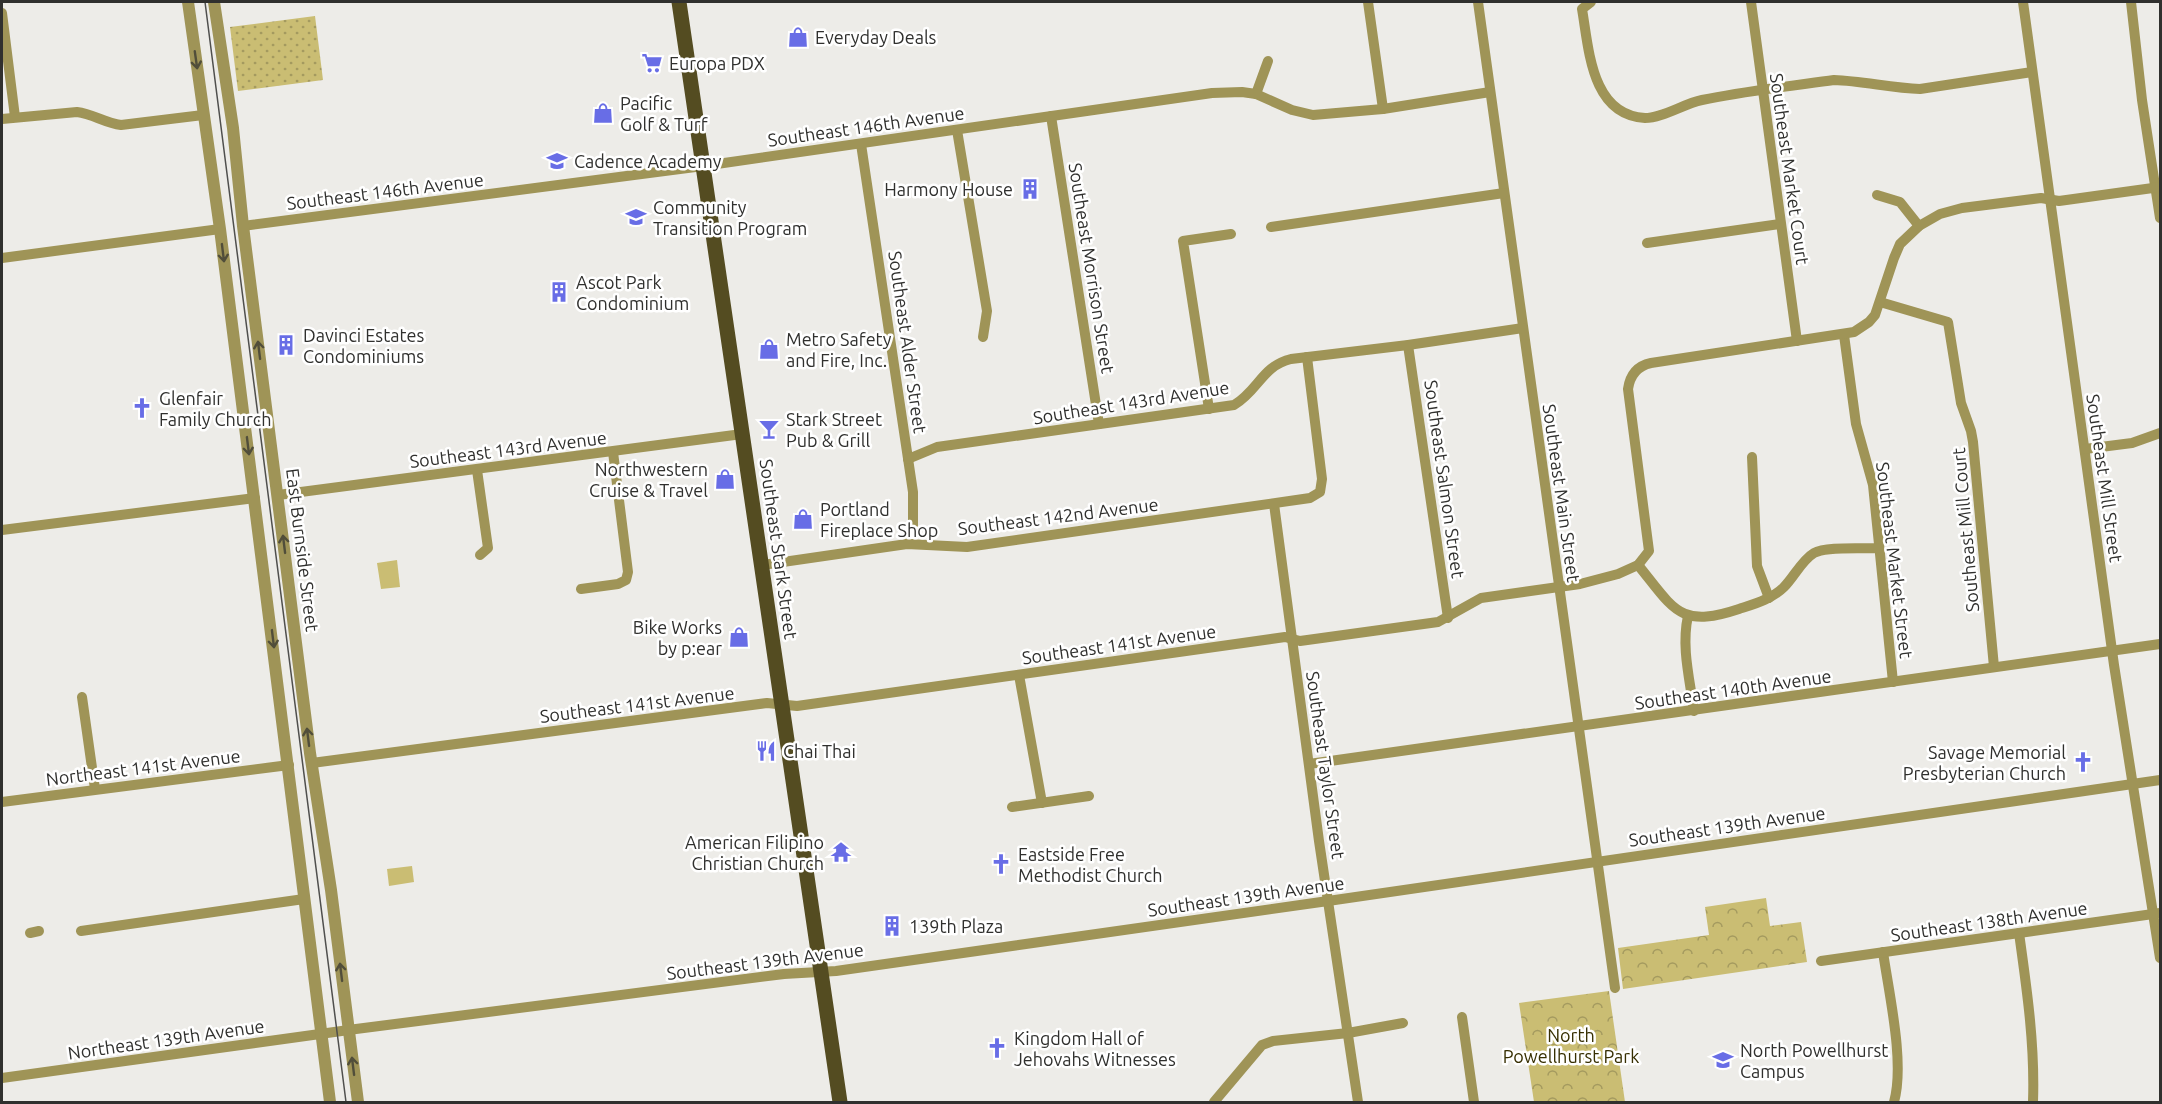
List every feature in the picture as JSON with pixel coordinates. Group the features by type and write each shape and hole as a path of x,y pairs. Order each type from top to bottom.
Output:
{"main road":[{"name":"Southeast Stark Street","path":"679,2 840,1102"}],"street":[{"path":"188,2 255,498 330,1102"},
{"name":"East Burnside Street","path":"214,2 233,128 243,226 358,1102"},
{"path":"1368,2 1383,108"},
{"name":"Southeast Main Street","path":"1478,2 1615,988"},
{"name":"Southeast Market Court","path":"1751,2 1797,341"},
{"name":"Southeast Mill Street","path":"2023,2 2131,784 2157,913 2160,958"},
{"path":"2130,2 2142,100 2158,187 2160,218"},
{"path":"1586,5 1594,76 1609,102 1624,113 1646,118 1700,100 1834,80 1854,80 1902,88 1920,88 2032,72"},
{"path":"2,13 15,117"},
{"path":"1256,94 1268,61"},
{"name":"Southeast 146th Avenue","path":"243,226 703,166 1212,93 1256,94 1282,106 1313,115 1383,108 1490,92"},
{"path":"2,119 77,112 87,113 120,125 203,115"},
{"name":"Southeast Morrison Street","path":"1051,116 1099,424"},
{"path":"957,130 987,311 983,337"},
{"name":"Southeast Alder Street","path":"861,144 914,509 913,525 907,544"},
{"path":"1878,548 1856,550 1825,548 1813,553 1783,589 1769,597 1723,614 1706,618 1688,616 1673,606 1638,565 1649,551 1649,541 1628,389 1631,376 1645,364 1854,332 1869,322 1880,302 1900,244 1919,226 1951,211 2041,198 2059,201 2158,187"},
{"path":"1271,227 1504,193"},
{"path":"1877,195 1900,202 1919,226"},
{"path":"1647,243 1780,224"},
{"path":"2,258 220,229"},
{"path":"1209,409 1183,241 1231,234"},
{"name":"Southeast Mill Court","path":"1880,302 1948,322 1960,403 1974,442 1994,667"},
{"name":"Southeast 143rd Avenue","path":"908,459 937,447 1234,405 1245,399 1263,376 1280,362 1522,328"},
{"name":"Southeast Market Street","path":"1844,335 1856,424 1873,484 1893,682"},
{"name":"Southeast Salmon Street","path":"1408,345 1448,618"},
{"name":"Southeast 142nd Avenue","path":"762,565 907,544 967,547 1310,498 1320,492 1322,479 1307,357"},
{"path":"2085,449 2132,443 2160,433"},
{"name":"Southeast 143rd Avenue","path":"278,495 742,434"},
{"path":"581,589 618,584 626,580 628,572 613,452"},
{"path":"1752,457 1757,566 1769,597"},
{"path":"477,470 488,548 480,555"},
{"path":"2,530 255,498"},
{"name":"Southeast Taylor Street","path":"1274,504 1358,1102"},
{"name":"Southeast 141st Avenue","path":"312,763 745,706 767,704 796,706 1285,637 1300,642 1438,622 1481,598 1601,579 1638,565"},
{"path":"1688,616 1685,634 1694,711"},
{"name":"Southeast 140th Avenue","path":"1309,764 2160,644"},
{"path":"1019,675 1042,803"},
{"path":"82,697 95,789"},
{"name":"Northeast 141st Avenue","path":"2,802 289,765"},
{"name":"Southeast 139th Avenue","path":"335,1032 836,970 2160,780"},
{"path":"1012,807 1089,796"},
{"path":"81,931 304,899"},
{"name":"Southeast 138th Avenue","path":"1821,961 2157,913"},
{"path":"2019,933 2034,1051 2033,1102"},
{"path":"1883,952 1897,1056 1898,1079 1894,1102"},
{"path":"1462,1017 1474,1102"},
{"path":"1214,1102 1225,1092 1262,1045 1273,1041 1348,1033 1403,1023"},
{"name":"Northeast 139th Avenue","path":"2,1078 335,1032"}],"green space":[{"path":"315,16 323,80 238,91 230,27"},
{"path":"397,560 400,587 381,589 377,563"},
{"path":"412,866 414,882 389,886 387,869"},
{"name":"North Powellhurst Park","path":"1766,898 1770,926 1801,922 1807,962 1623,989 1618,948 1709,935 1705,907"},
{"name":"North Powellhurst Park","path":"1609,991 1625,1102 1534,1102 1519,1003"}],"tram line":[{"path":"205,2 346,1102"}],"place":[{"name":"Everyday Deals","path":"798,37"},
{"name":"Europa PDX","path":"652,63"},
{"name":"Pacific Golf & Turf","path":"603,113"},
{"name":"Cadence Academy","path":"557,161"},
{"name":"Harmony House","path":"1030,189"},
{"name":"Community Transition Program","path":"636,217"},
{"name":"Ascot Park Condominium","path":"559,292"},
{"name":"Davinci Estates Condominiums","path":"286,345"},
{"name":"Metro Safety and Fire, Inc.","path":"769,349"},
{"name":"Glenfair Family Church","path":"142,408"},
{"name":"Stark Street Pub & Grill","path":"769,429"},
{"name":"Northwestern Cruise & Travel","path":"725,479"},
{"name":"Portland Fireplace Shop","path":"803,519"},
{"name":"Bike Works by p:ear","path":"739,637"},
{"name":"Chai Thai","path":"766,751"},
{"name":"Savage Memorial Presbyterian Church","path":"2083,762"},
{"name":"American Filipino Christian Church","path":"841,852"},
{"name":"Eastside Free Methodist Church","path":"1001,864"},
{"name":"139th Plaza","path":"892,926"},
{"name":"Kingdom Hall of Jehovahs Witnesses","path":"997,1048"},
{"name":"North Powellhurst Campus","path":"1723,1060"}]}
